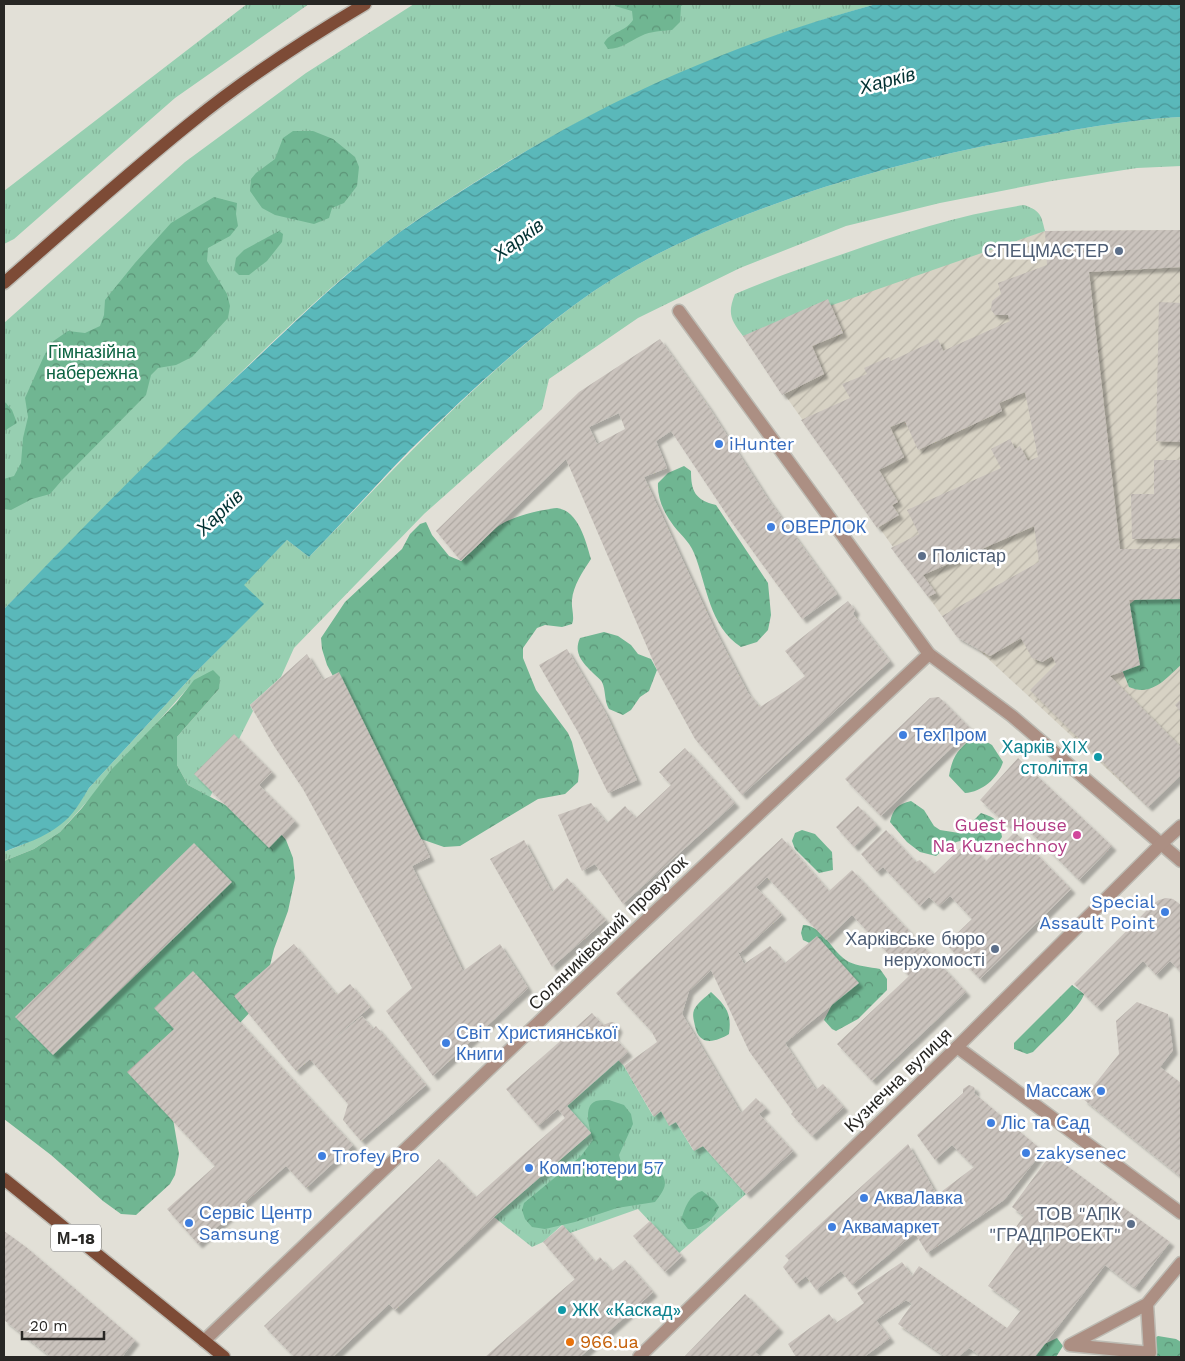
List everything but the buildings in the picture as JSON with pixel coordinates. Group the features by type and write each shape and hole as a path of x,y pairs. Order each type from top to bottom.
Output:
{"main road":[{"path":"4,283 193,120 314,35 365,4"},
{"name":"М-18","path":"4,1179 224,1357"}],"street":[{"path":"679,311 929,654 1012,716 1181,860"},
{"name":"Соляниківський провулок","path":"204,1342 619,945 929,654"},
{"name":"Кузнечна вулиця","path":"639,1357 1181,826"},
{"path":"957,1047 1181,1213"},
{"path":"1147,1304 1150,1353 1070,1344 1147,1304 1181,1263"}],"shaded area":[{"path":"1181,230 1181,775 1148,807 942,616 743,336 828,299 1045,231"}],"green space":[{"path":"247,4 309,4 175,98 14,239 4,244 4,191"},
{"name":"Гімназійна набережна","path":"414,4 876,4 731,52 638,92 504,164 413,223 352,270 284,331 137,474 4,609 4,323 185,162 306,73"},
{"path":"615,4 684,4 681,6 680,22 672,30 649,33 622,46 608,49 604,43 607,39 626,27 633,20 632,11 615,6"},
{"path":"1181,117 1181,166 1137,168 1052,181 940,203 846,226 740,268 638,318 549,379 542,409 424,514 294,648 281,677 250,705 253,711 210,797 188,785 177,765 177,737 219,689 194,681 60,832 34,849 4,861 4,852 22,845 76,808 89,788 194,674 263,604 243,585 287,540 309,557 436,426 502,364 573,306 614,278 680,243 725,223 821,188 858,177 932,157 1008,141 1113,124"},
{"path":"293,131 313,131 333,139 355,157 359,167 357,186 344,203 332,208 329,218 314,224 275,215 262,208 250,191 251,179 275,159 283,138"},
{"path":"214,197 237,203 238,226 230,236 208,248 207,261 227,294 230,306 228,318 192,357 176,365 158,368 151,375 146,395 50,494 32,499 11,510 4,509 4,479 14,476 21,463 23,438 28,417 25,398 52,342 68,331 85,333 100,326 104,315 105,300 135,263 171,223"},
{"path":"1024,205 1034,209 1039,214 1045,231 743,336 733,321 731,307 735,294 762,283 910,232 955,219"},
{"path":"279,231 283,234 282,242 267,261 249,275 239,275 234,270 236,258 244,250"},
{"path":"4,401 12,410 17,423 4,431"},
{"path":"684,466 691,471 693,489 696,494 703,500 716,505 768,583 771,615 768,630 757,642 741,647 722,628 710,604 692,548 668,518 663,508 658,493 658,483 668,473"},
{"path":"557,508 565,510 576,521 584,536 591,559 574,589 572,624 562,627 545,625 537,628 523,648 523,658 536,690 568,733 572,742 579,771 578,782 565,794 538,799 460,846 444,847 421,839 327,665 321,638 345,602 402,549 410,534 420,524 426,522 432,535 449,556 461,561 495,529 508,521 542,510"},
{"path":"1181,548 1181,665 1158,685 1145,690 1137,690 1129,687 1115,652 1126,607 1165,576"},
{"path":"604,632 618,636 631,645 638,654 651,659 657,670 649,691 640,697 631,710 623,715 609,709 602,682 578,653 580,638"},
{"path":"213,670 220,677 219,689 177,737 177,765 188,785 231,808 273,825 286,840 293,858 295,878 288,911 274,949 268,974 253,1009 190,1076 172,1113 179,1154 175,1175 170,1184 136,1215 121,1214 103,1201 51,1155 4,1119 4,861 34,849 60,832 82,808 112,769 176,703 194,680"},
{"path":"975,735 992,745 1003,762 993,779 977,790 965,793 949,776 952,762 958,752"},
{"path":"911,801 924,810 934,826 940,830 959,833 966,832 981,813 996,821 1000,827 1002,837 995,847 988,850 972,842 960,841 955,842 936,856 920,852 907,842 890,822 897,808"},
{"path":"802,830 815,834 832,852 833,870 819,873 795,849 792,841 795,833"},
{"path":"803,925 810,926 822,934 837,952 849,962 880,969 887,979 887,990 858,1019 836,1031 824,1020 845,980 816,946 803,940 801,933"},
{"path":"1072,985 1084,994 1069,1015 1033,1052 1027,1054 1014,1049 1014,1043"},
{"path":"711,992 727,1010 730,1021 729,1034 714,1041 704,1040 700,1037 697,1033 693,1014 697,1005"},
{"path":"618,1060 624,1066 653,1116 661,1111 676,1122 693,1150 703,1146 746,1194 679,1253 638,1209 570,1233 562,1225 543,1242 532,1247 494,1217 591,1133 567,1106"},
{"path":"609,1100 624,1105 631,1114 633,1124 619,1155 622,1166 653,1162 664,1177 665,1186 660,1196 655,1202 617,1208 575,1222 545,1229 532,1227 525,1219 522,1210 524,1203 581,1156 593,1140 588,1119 589,1108 596,1101"},
{"path":"702,1191 714,1200 719,1207 714,1216 702,1226 688,1229 681,1220 684,1211 694,1195"},
{"path":"1158,1336 1176,1339 1181,1342 1181,1357 1138,1357 1143,1345"},
{"path":"1057,1338 1063,1346 1056,1357 1018,1357"}],"water":[{"name":"Харків","path":"876,4 1181,4 1181,117 1113,124 1008,141 932,157 858,177 821,188 725,223 680,243 614,278 551,322 469,393 410,450 309,557 287,540 244,585 264,604 194,674 89,788 65,821 54,830 4,852 4,609 181,430 358,265 412,223 511,160 555,134 658,82 730,52 802,26"}],"place":[{"name":"СПЕЦМАСТЕР","path":"1119,251"},
{"name":"iHunter","path":"719,444"},
{"name":"ОВЕРЛОК","path":"771,527"},
{"name":"Полістар","path":"922,556"},
{"name":"ТехПром","path":"903,735"},
{"name":"Харків XIX століття","path":"1098,757"},
{"name":"Guest House Na Kuznechnoy","path":"1077,835"},
{"name":"Special Assault Point","path":"1165,912"},
{"name":"Харківське бюро нерухомості","path":"995,949"},
{"name":"Світ Християнської Книги","path":"446,1043"},
{"name":"Массаж","path":"1101,1091"},
{"name":"Ліс та Сад","path":"991,1123"},
{"name":"zakysenec","path":"1026,1153"},
{"name":"Trofey Pro","path":"322,1156"},
{"name":"Комп'ютери 57","path":"529,1168"},
{"name":"АкваЛавка","path":"864,1198"},
{"name":"Сервіс Центр Samsung","path":"189,1223"},
{"name":"ТОВ \"АПК \"ГРАДПРОЕКТ\"","path":"1131,1224"},
{"name":"Аквамаркет","path":"832,1227"},
{"name":"ЖК «Каскад»","path":"562,1310"},
{"name":"966.ua","path":"570,1342"}]}
